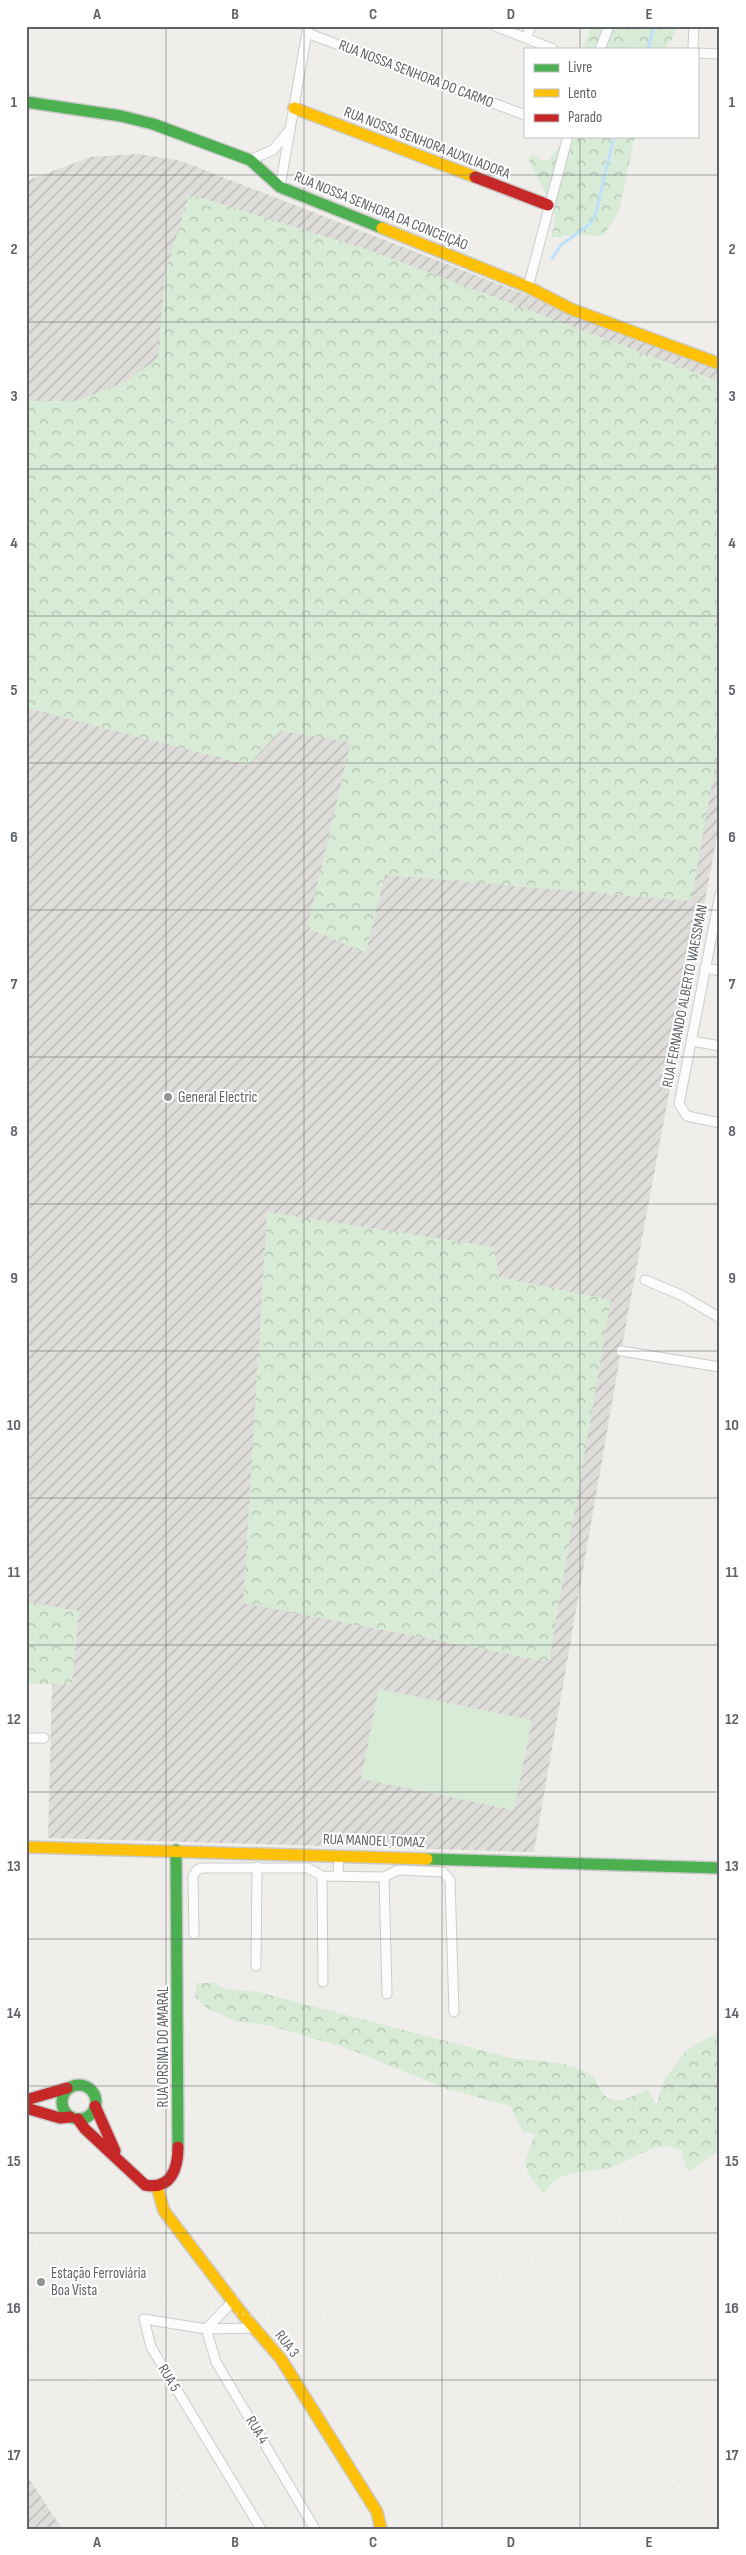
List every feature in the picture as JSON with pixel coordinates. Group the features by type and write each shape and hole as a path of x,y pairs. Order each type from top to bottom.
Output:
{"street":[{"path":"495,26 551,48"},
{"path":"526,38 531,26"},
{"path":"600,48 609,26"},
{"path":"693,48 694,26"},
{"path":"280,187 307,30"},
{"name":"RUA NOSSA SENHORA DO CARMO","path":"307,30 524,115"},
{"path":"698,53 720,54"},
{"name":"RUA NOSSA SENHORA DA CONCEIÇÃO","path":"26,102 121,116 153,124 250,160 280,187 528,287"},
{"name":"RUA NOSSA SENHORA AUXILIADORA","path":"294,108 548,205"},
{"path":"250,160 272,150 288,132"},
{"path":"567,138 548,205 528,287 571,309 720,364"},
{"name":"RUA FERNANDO ALBERTO WAESSMAN","path":"720,897 679,1104 687,1116 720,1123"},
{"path":"705,968 720,971"},
{"path":"692,1041 720,1046"},
{"path":"645,1280 681,1295 720,1318"},
{"path":"621,1351 720,1368"},
{"path":"26,1738 44,1738"},
{"name":"RUA MANOEL TOMAZ","path":"26,1847 176,1850 720,1868"},
{"name":"RUA ORSINA DO AMARAL","path":"157,2187 170,2181 175,2173 178,2160 176,1850"},
{"path":"338,1876 339,1855"},
{"path":"256,1966 257,1867"},
{"path":"194,1934 193,1876 197,1870 257,1867 308,1868 322,1876 384,1877 398,1870 443,1872 448,1876 454,2012"},
{"path":"322,1876 323,1982"},
{"path":"384,1877 387,1994"},
{"path":"26,2100 77,2084 88,2087 95,2097 95,2106 108,2139 120,2160"},
{"path":"67,2088 63,2094 62,2106 145,2184 157,2187"},
{"path":"26,2108 60,2118 74,2118 91,2114 95,2106"},
{"name":"RUA 3","path":"157,2187 164,2210 281,2359 377,2512 381,2529"},
{"path":"206,2329 234,2300"},
{"name":"RUA 5","path":"255,2328 206,2329 144,2319 150,2347 261,2529"},
{"name":"RUA 4","path":"206,2329 216,2362 315,2529"}],"shaded area":[{"name":"General Electric","path":"139,154 181,161 720,370 720,820 621,1351 534,1852 48,1838 52,1684 26,1683 26,181 91,157"},
{"path":"26,2474 62,2529 26,2529"}],"green space":[{"path":"591,26 677,26 672,40 664,48 583,48"},
{"path":"565,138 635,138 619,211 603,236 571,235 551,238 555,220 554,210 528,159 533,155 542,161 549,160"},
{"path":"189,194 369,250 720,382 720,741 691,901 385,875 366,953 307,928 350,746 349,742 281,731 248,765 26,708 26,401 76,401 125,382 158,358 164,277"},
{"path":"267,1212 494,1247 499,1277 611,1300 549,1662 243,1603"},
{"path":"26,1602 79,1611 72,1685 26,1683"},
{"path":"379,1689 532,1720 514,1810 361,1779"},
{"path":"196,1983 214,1983 227,1989 258,1992 511,2058 573,2066 590,2074 609,2099 626,2099 648,2089 656,2107 664,2080 686,2051 720,2031 720,2150 690,2171 686,2168 682,2151 669,2146 652,2149 609,2168 565,2175 551,2185 544,2194 531,2177 526,2166 526,2160 535,2134 523,2132 510,2106 447,2089 349,2049 268,2025 235,2021 207,2008 195,1997"}],"waterway":[{"path":"648,48 654,26"},
{"path":"552,259 561,245 590,224 596,213 614,138"}],"railway":[{"path":"26,2240 102,2278 140,2292 179,2303 219,2311 260,2316 301,2318 366,2314 400,2309 433,2301 519,2268 589,2236 647,2206 684,2185 720,2160"},
{"path":"26,2287 134,2428 207,2529"},
{"path":"26,2344 138,2529"},
{"path":"648,2529 720,2411"}],"traffic: fast":[{"path":"26,102 121,116 153,124 250,160 280,187 382,228"},
{"path":"176,1850 178,2147"},
{"path":"427,1859 720,1868"},
{"path":"79,2085 86,2086 91,2090 95,2095 96,2102 95,2109 91,2114 86,2118 79,2119 72,2118 67,2114 63,2109 62,2102 63,2095 67,2090 72,2086 79,2085"}],"traffic: slow":[{"path":"294,108 475,177"},
{"path":"382,228 528,287 571,309 720,364"},
{"path":"26,1847 427,1859"},
{"path":"157,2187 164,2211 244,2316 281,2359 377,2512 381,2529"}],"traffic: jam":[{"path":"475,177 548,205"},
{"path":"26,2100 67,2088"},
{"path":"95,2106 115,2151"},
{"path":"26,2108 60,2118 70,2117"},
{"path":"78,2119 85,2129 145,2185 154,2186 167,2181 174,2170 178,2147"}],"place":[{"name":"General Electric","path":"168,1097"},
{"name":"Estação Ferroviária Boa Vista","path":"41,2282"}]}
